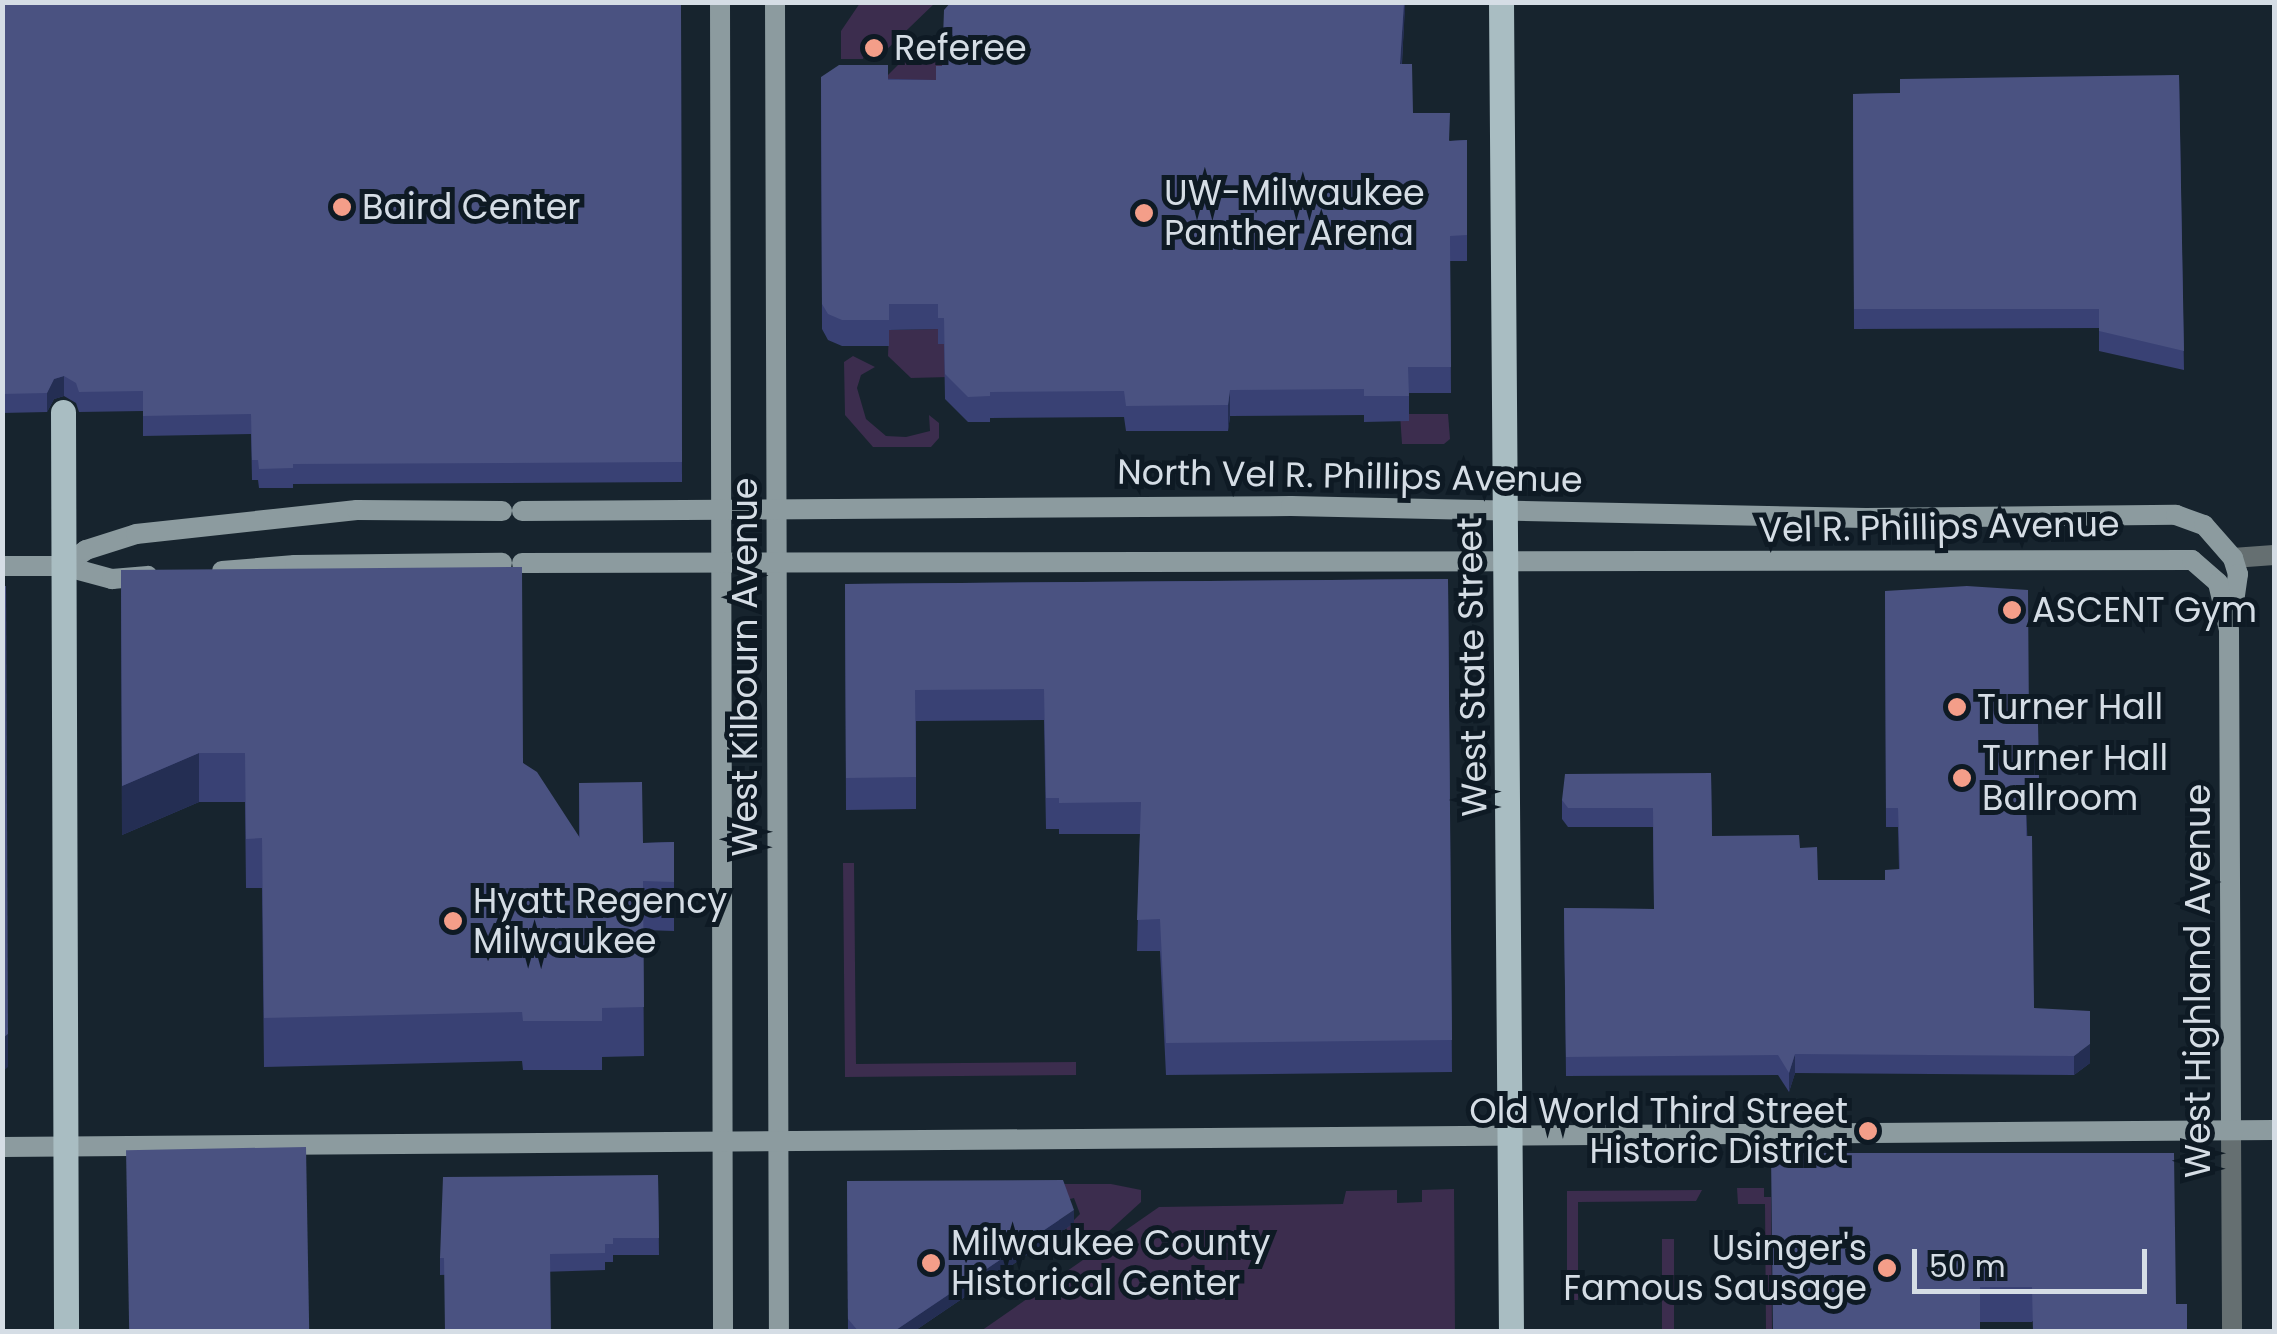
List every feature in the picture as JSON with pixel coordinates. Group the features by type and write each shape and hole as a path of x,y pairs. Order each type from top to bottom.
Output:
{"main road":[{"name":"West State Street","path":"1501,2 1510,1332"},
{"path":"62,412 66,1332"}],"street":[{"name":"West Kilbourn Avenue","path":"720,2 724,1332"},
{"name":"West Kilbourn Avenue","path":"774,2 779,1332"},
{"name":"North Vel R. Phillips Avenue","path":"64,566 86,550 136,534 357,510 777,507 1291,506 1866,518 2176,515 2204,525 2233,558"},
{"path":"2233,558 2274,555"},
{"name":"Vel R. Phillips Avenue","path":"1507,564 2174,557"},
{"name":"West Highland Avenue","path":"2174,557 2192,560 2211,574 2222,597 2229,630"},
{"name":"West Highland Avenue","path":"2232,1332 2229,630 2238,574 2233,558"},
{"path":"204,572 294,565 512,563 1392,560 1507,564"},
{"name":"North Vel R. Phillips Avenue","path":"2,566 64,566 112,579 167,575"},
{"path":"2,1146 723,1144 1510,1132 2274,1130"}],"shaded area":[{"path":"860,2 935,3 882,54 877,40 869,39 863,59 841,59 841,31"},
{"path":"925,38 932,38 932,52 947,53 947,91 873,90"},
{"path":"938,329 949,343 949,377 911,378 888,356 889,330"},
{"path":"853,356 875,367 861,375 857,388 866,419 886,436 906,437 930,431 929,415 939,423 939,438 931,447 873,447 845,415 844,362"},
{"path":"1400,414 1448,414 1450,439 1444,444 1402,444"},
{"path":"843,863 854,863 856,1064 1076,1062 1076,1075 845,1077"},
{"path":"970,1184 1111,1184 1141,1190 1141,1202 1097,1242 1075,1242 1066,1228 1080,1214 1074,1198 1066,1200"},
{"path":"1737,1188 1764,1188 1764,1197 1771,1197 1772,1331 1766,1331 1765,1204 1738,1204"},
{"path":"1454,1189 1455,1331 981,1331 1159,1207 1343,1204 1346,1191 1397,1190 1397,1203 1422,1202 1422,1190"},
{"path":"1702,1190 1696,1201 1578,1202 1578,1300 1567,1300 1567,1191"},
{"path":"1662,1239 1674,1239 1674,1331 1662,1331"}],"building":[{"name":"Baird Center","path":"2,2 681,2 682,462 293,464 293,468 259,469 258,460 252,460 251,414 143,416 143,391 79,392 76,383 64,376 54,379 47,393 2,394"},
{"name":"UW-Milwaukee Panther Arena","path":"951,2 1404,2 1400,64 1412,64 1413,113 1450,113 1449,141 1467,140 1467,235 1450,236 1451,367 1408,367 1409,396 1364,396 1364,389 1230,390 1228,405 1126,406 1124,391 990,392 990,396 968,397 945,374 944,318 938,318 938,304 889,304 889,320 842,320 828,314 822,304 821,77 839,65 888,65 888,80 936,80 936,66 942,66 944,10"},
{"path":"2179,75 2184,351 2099,331 2099,309 1854,309 1853,94 1900,93 1900,79"},
{"path":"522,567 523,763 537,772 580,838 579,783 642,782 643,843 674,842 674,882 643,881 644,1007 602,1008 602,1021 523,1021 522,1012 264,1018 262,838 246,839 245,753 199,753 122,786 121,570"},
{"path":"1448,579 1452,1040 1166,1043 1160,919 1137,920 1141,802 1059,803 1059,798 1046,798 1044,689 915,690 916,777 846,778 845,584"},
{"path":"2,586 6,586 8,1034 2,1039"},
{"path":"1967,586 2028,590 2029,724 2038,724 2039,783 2026,783 2026,836 2032,836 2034,1008 2090,1011 2090,1044 2074,1056 1795,1054 1789,1073 1778,1055 1566,1057 1564,908 1654,909 1653,808 1568,808 1562,800 1565,774 1711,773 1712,836 1799,835 1800,848 1817,847 1818,880 1885,880 1885,870 1900,869 1898,808 1886,808 1885,591"},
{"path":"306,1147 309,1332 129,1332 126,1150"},
{"path":"1771,1153 2174,1153 2176,1304 2187,1304 2187,1332 2033,1332 2032,1287 1980,1287 1980,1332 1773,1332"},
{"path":"658,1175 659,1238 613,1238 613,1244 605,1244 605,1253 550,1254 551,1332 445,1332 444,1258 440,1258 443,1177"},
{"name":"Milwaukee County Historical Center","path":"1063,1180 1074,1210 893,1332 859,1332 848,1319 847,1181"}],"place":[{"name":"Referee","path":"874,48"},
{"name":"Baird Center","path":"342,207"},
{"name":"UW-Milwaukee Panther Arena","path":"1144,213"},
{"name":"ASCENT Gym","path":"2012,610"},
{"name":"Turner Hall","path":"1957,707"},
{"name":"Turner Hall Ballroom","path":"1962,778"},
{"name":"Hyatt Regency Milwaukee","path":"453,921"},
{"name":"Old World Third Street Historic District","path":"1868,1131"},
{"name":"Milwaukee County Historical Center","path":"931,1263"},
{"name":"Usinger's Famous Sausage","path":"1887,1268"}]}
